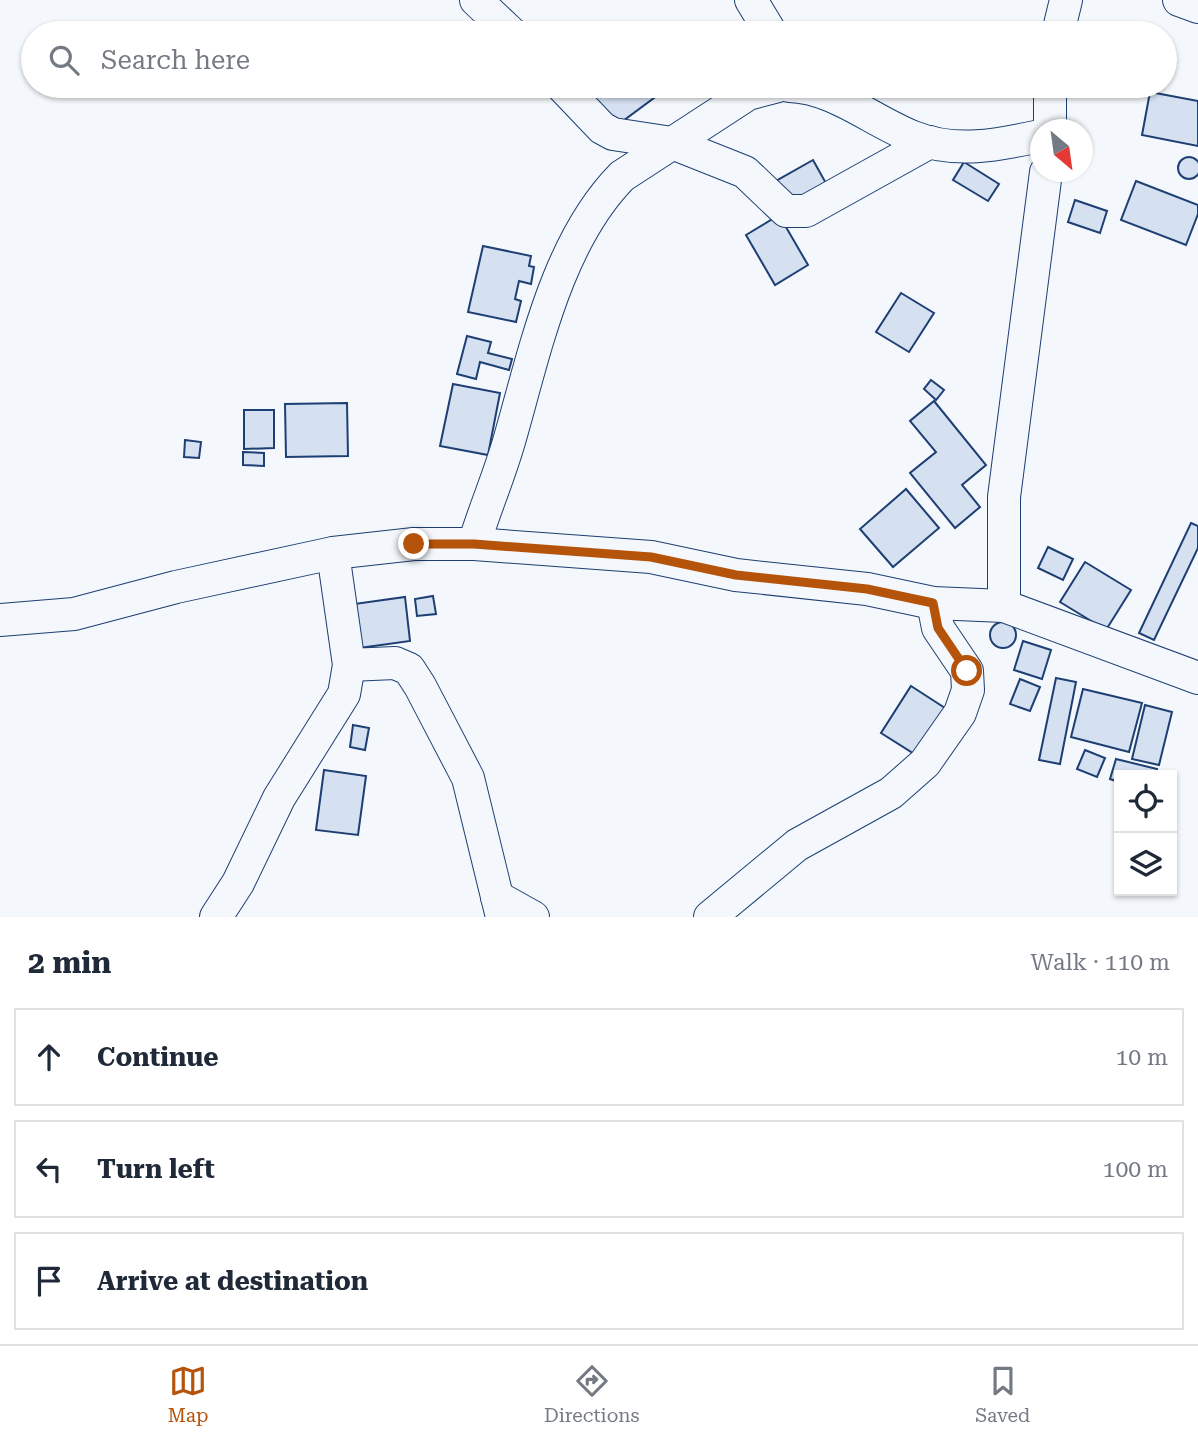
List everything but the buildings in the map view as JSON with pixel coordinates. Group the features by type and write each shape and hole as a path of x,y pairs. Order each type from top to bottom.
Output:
{"street":[{"path":"476,0 498,21"},
{"path":"751,0 764,21"},
{"path":"1061,21 1066,0"},
{"path":"1179,0 1198,7"},
{"path":"573,98 602,128 612,134 672,143 745,172 786,212 806,211 930,142"},
{"path":"474,544 509,441 536,339 587,219 605,193 622,176 742,98"},
{"path":"835,98 914,138 930,142 986,148 1030,138"},
{"path":"1050,98 1050,119"},
{"path":"1004,606 1004,496 1045,182"},
{"path":"0,620 74,614 176,587 333,553 414,544 474,544 651,557 736,575 867,589 933,603 1004,606 1198,678"},
{"path":"216,917 238,883 279,798 344,694 349,665 333,553"},
{"path":"709,917 797,845 891,793 925,763 960,713 968,690 967,671 938,628 933,603"},
{"path":"349,665 396,663 409,669 468,778 499,907 533,917"}],"route":[{"path":"414,544 590,550 651,557 736,575 784,578 867,589 933,603 938,628 959,655 967,671"}]}
